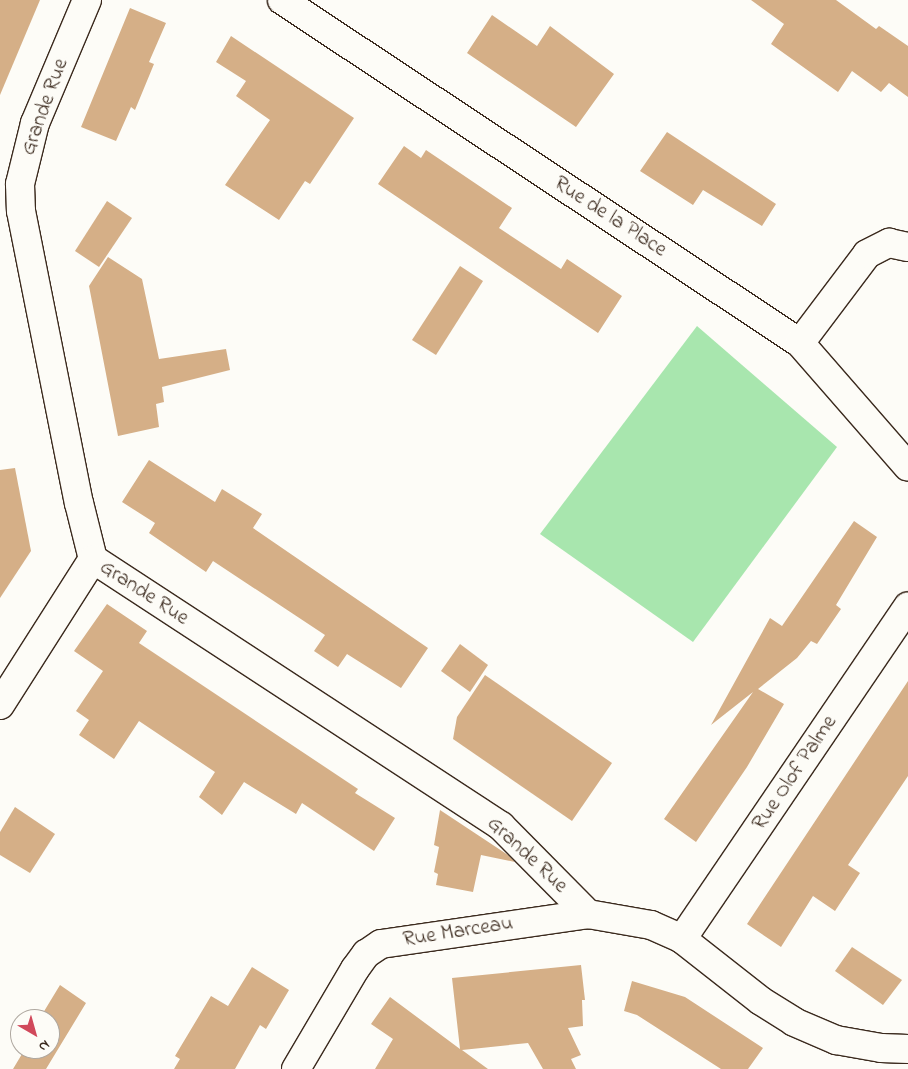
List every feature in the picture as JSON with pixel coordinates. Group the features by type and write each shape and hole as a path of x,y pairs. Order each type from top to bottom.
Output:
{"street":[{"name":"Grande Rue","path":"87,0 35,124 20,184 23,221 79,503 93,559 501,826 588,914"},
{"name":"Rue de la Place","path":"282,0 800,342 907,463"},
{"path":"800,342 867,254 889,243 908,247"},
{"path":"0,705 93,559"},
{"name":"Rue Olof Palme","path":"682,940 908,607"},
{"name":"Rue Marceau","path":"296,1069 366,954 382,944 588,914 619,917 650,925 682,940"},
{"path":"682,940 761,1001 794,1022 836,1040 908,1049"}],"green space":[{"path":"697,326 837,447 693,642 540,534"}],"building":[{"path":"0,0 40,0 0,95"},
{"path":"751,0 836,0 876,29 879,26 908,46 908,97 889,83 881,92 852,71 838,92 771,44 784,24"},
{"path":"130,8 166,23 149,62 154,64 135,110 131,107 116,141 81,127"},
{"path":"492,15 537,46 550,26 614,74 576,127 467,53"},
{"path":"231,36 354,118 310,184 305,181 279,220 225,185 270,120 236,96 246,81 216,62"},
{"path":"667,132 776,204 762,226 703,190 693,205 640,171"},
{"path":"404,146 421,158 426,150 512,208 499,228 561,269 567,259 622,296 598,333 378,184"},
{"path":"107,201 132,218 99,267 75,251"},
{"path":"108,257 142,279 159,359 226,349 230,370 162,387 164,402 156,404 159,427 118,436 89,286"},
{"path":"460,266 483,281 436,355 412,340"},
{"path":"149,460 215,502 222,489 262,514 253,528 428,648 401,688 347,654 338,667 314,651 325,635 213,561 206,572 149,533 155,523 122,502"},
{"path":"15,468 31,551 0,598 0,470"},
{"path":"854,521 877,537 836,605 841,609 817,644 811,641 797,658 758,689 784,704 747,767 696,842 664,819 753,692 711,725 770,618 782,626"},
{"path":"107,604 147,631 139,643 358,789 355,793 395,818 374,851 302,803 296,814 244,782 222,815 199,797 215,772 139,721 114,759 79,735 89,720 76,711 103,671 74,651"},
{"path":"460,644 488,665 470,692 441,671"},
{"path":"485,675 612,763 572,821 453,739 457,717"},
{"path":"908,681 908,776 848,865 860,873 835,911 813,896 781,947 747,924"},
{"path":"15,807 55,834 30,873 0,855 0,832"},
{"path":"440,810 508,855 515,862 481,855 473,892 436,885 438,874 434,872 439,847 434,845"},
{"path":"852,947 902,980 883,1005 835,971"},
{"path":"581,965 585,1000 582,1000 583,1026 568,1028 581,1055 571,1059 576,1069 543,1069 528,1043 462,1050 488,1069 375,1069 393,1039 371,1024 390,997 460,1049 452,978"},
{"path":"252,967 289,990 266,1029 260,1025 235,1069 174,1069 180,1059 175,1056 211,996 228,1006"},
{"path":"632,981 685,997 763,1048 748,1069 721,1069 637,1015 624,1011"},
{"path":"60,985 86,1003 60,1046 60,1009 45,1009"},
{"path":"19,1059 52,1059 46,1069 13,1069"}]}
